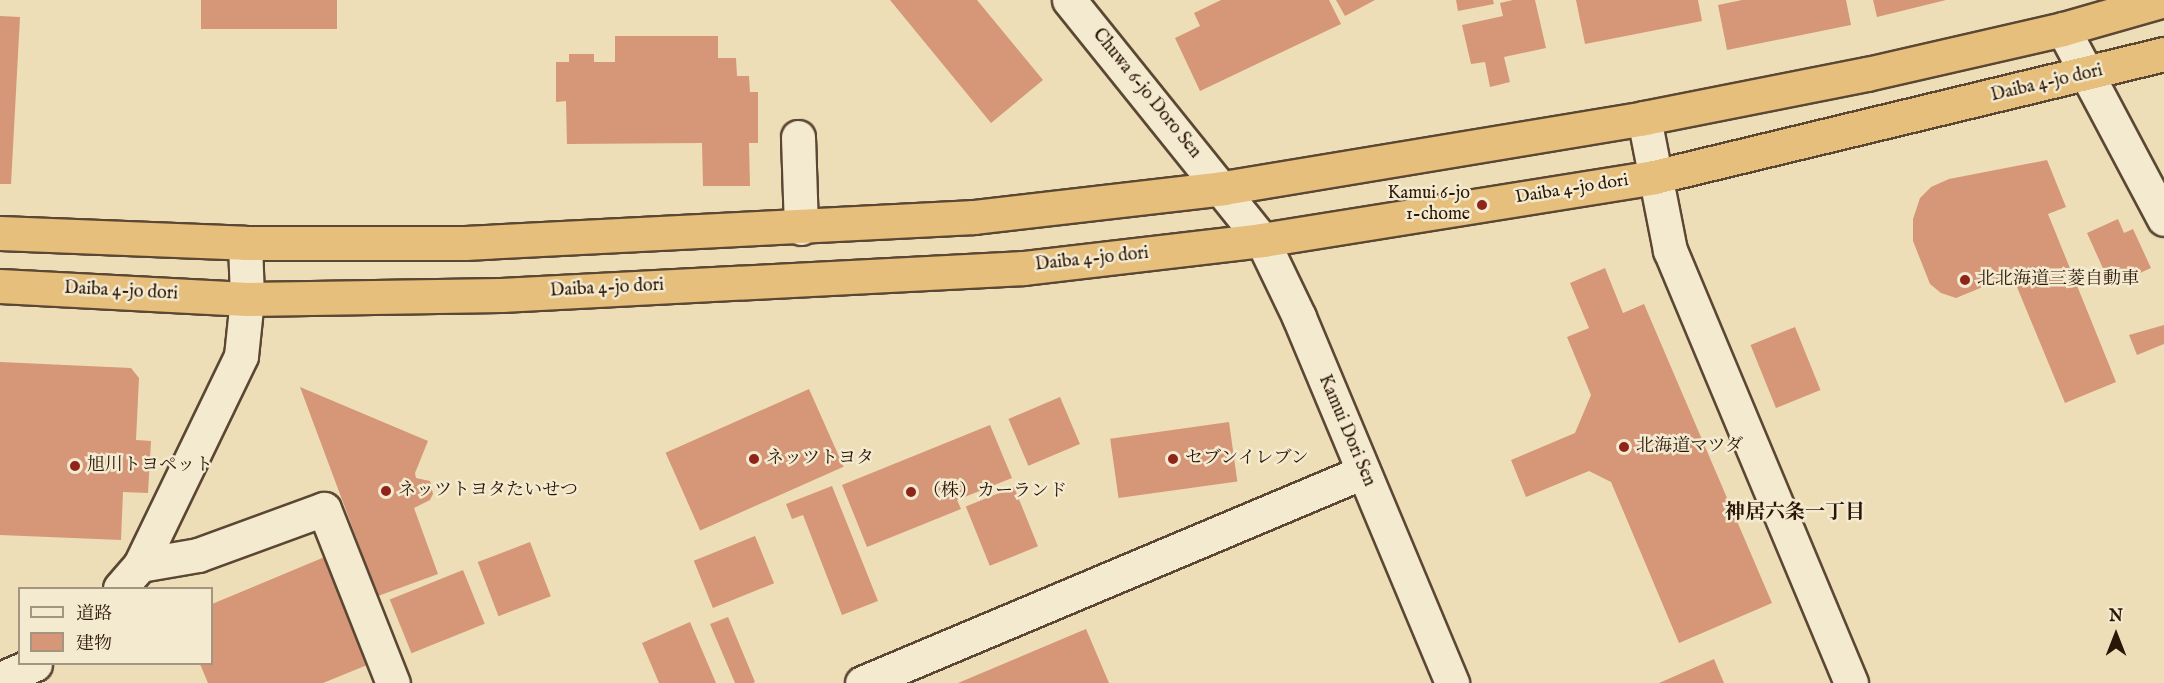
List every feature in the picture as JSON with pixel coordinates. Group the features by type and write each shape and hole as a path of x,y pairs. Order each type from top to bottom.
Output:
{"highway":[{"path":"0,232 246,243 465,243 801,228 974,217 1223,188 1644,118 1867,74 2063,29 2164,0"},
{"name":"Daiba 4-jo dori","path":"0,286 247,299 501,295 1024,268 1262,240 1654,177 2090,75 2164,54"}],"street":[{"name":"Chuwa 6-jo Doro Sen","path":"1069,0 1223,188"},
{"path":"2063,29 2090,75 2164,219"},
{"path":"1644,118 1670,250 1851,683"},
{"path":"798,137 801,228"},
{"name":"Kamui Dori Sen","path":"1223,188 1262,240 1452,683"},
{"path":"130,577 241,356 247,299 246,243"},
{"path":"872,681 1363,472"},
{"path":"130,577 324,509 393,683"},
{"path":"0,679 31,665"}],"building":[{"path":"201,0 337,0 337,29 201,29"},
{"path":"890,0 977,0 1043,80 991,123"},
{"path":"1221,0 1329,0 1341,24 1200,91 1175,38 1200,26 1194,13"},
{"path":"1336,0 1375,0 1345,16"},
{"path":"1456,0 1493,0 1494,4 1458,11"},
{"path":"1513,0 1535,0 1546,48 1504,57 1510,82 1490,87 1485,62 1471,64 1462,25 1503,16 1500,3"},
{"path":"1576,0 1698,0 1702,21 1585,44"},
{"path":"1742,0 1846,0 1851,25 1727,50 1718,5"},
{"path":"1873,0 1946,0 1877,17"},
{"path":"0,16 20,17 11,184 0,184"},
{"path":"615,36 718,36 718,58 736,58 737,76 749,76 750,92 758,92 758,143 749,143 750,186 703,186 702,143 567,144 566,101 556,102 556,62 569,62 569,54 594,54 594,62 615,62"},
{"name":"北北海道三菱自動車","path":"2047,160 2066,207 2048,214 2116,382 2065,403 2012,275 1956,298 1941,293 1930,284 1913,241 1913,219 1920,198 1931,187 1949,179"},
{"path":"2118,219 2124,233 2133,229 2151,268 2111,286 2087,233"},
{"name":"北海道マツダ","path":"1605,268 1623,313 1644,304 1772,603 1679,643 1611,482 1589,471 1526,497 1511,460 1575,433 1591,395 1567,337 1589,328 1570,283"},
{"path":"2164,325 2164,344 2137,355 2129,335"},
{"path":"1795,327 1820,390 1776,408 1750,345"},
{"name":"旭川トヨペット","path":"0,362 131,368 139,378 136,440 151,441 148,493 123,492 121,540 0,535"},
{"name":"ネッツトヨタたいせつ","path":"300,387 428,441 415,473 416,478 430,481 433,494 430,500 414,508 438,574 378,596"},
{"name":"ネッツトヨタ","path":"809,389 844,467 700,531 666,453"},
{"path":"1060,397 1080,444 1028,466 1008,419"},
{"name":"セブンイレブン","path":"1229,422 1237,481 1119,498 1110,439"},
{"name":"（株）カーランド","path":"990,425 1012,478 957,500 961,509 867,547 842,485"},
{"path":"832,486 878,601 842,615 803,515 792,519 786,504"},
{"path":"1014,487 1038,546 990,566 966,506"},
{"path":"755,536 774,583 713,608 694,561"},
{"path":"530,542 551,596 499,616 478,562"},
{"path":"327,556 372,663 323,683 208,683 200,665 213,665 213,604"},
{"path":"463,570 485,624 411,653 390,600"},
{"path":"728,617 755,682 753,683 735,683 710,624"},
{"path":"690,622 716,683 659,683 642,643"},
{"path":"1086,629 1109,683 958,683"},
{"path":"1714,659 1724,683 1659,683"}],"place":[{"name":"Kamui 6-jo 1-chome","path":"1482,205"},
{"name":"北北海道三菱自動車","path":"1965,280"},
{"name":"北海道マツダ","path":"1624,447"},
{"name":"ネッツトヨタ","path":"754,459"},
{"name":"セブンイレブン","path":"1173,459"},
{"name":"旭川トヨペット","path":"75,466"},
{"name":"ネッツトヨタたいせつ","path":"386,491"},
{"name":"（株）カーランド","path":"911,492"}],"district":[{"name":"神居六条一丁目","path":"1795,512"}]}
